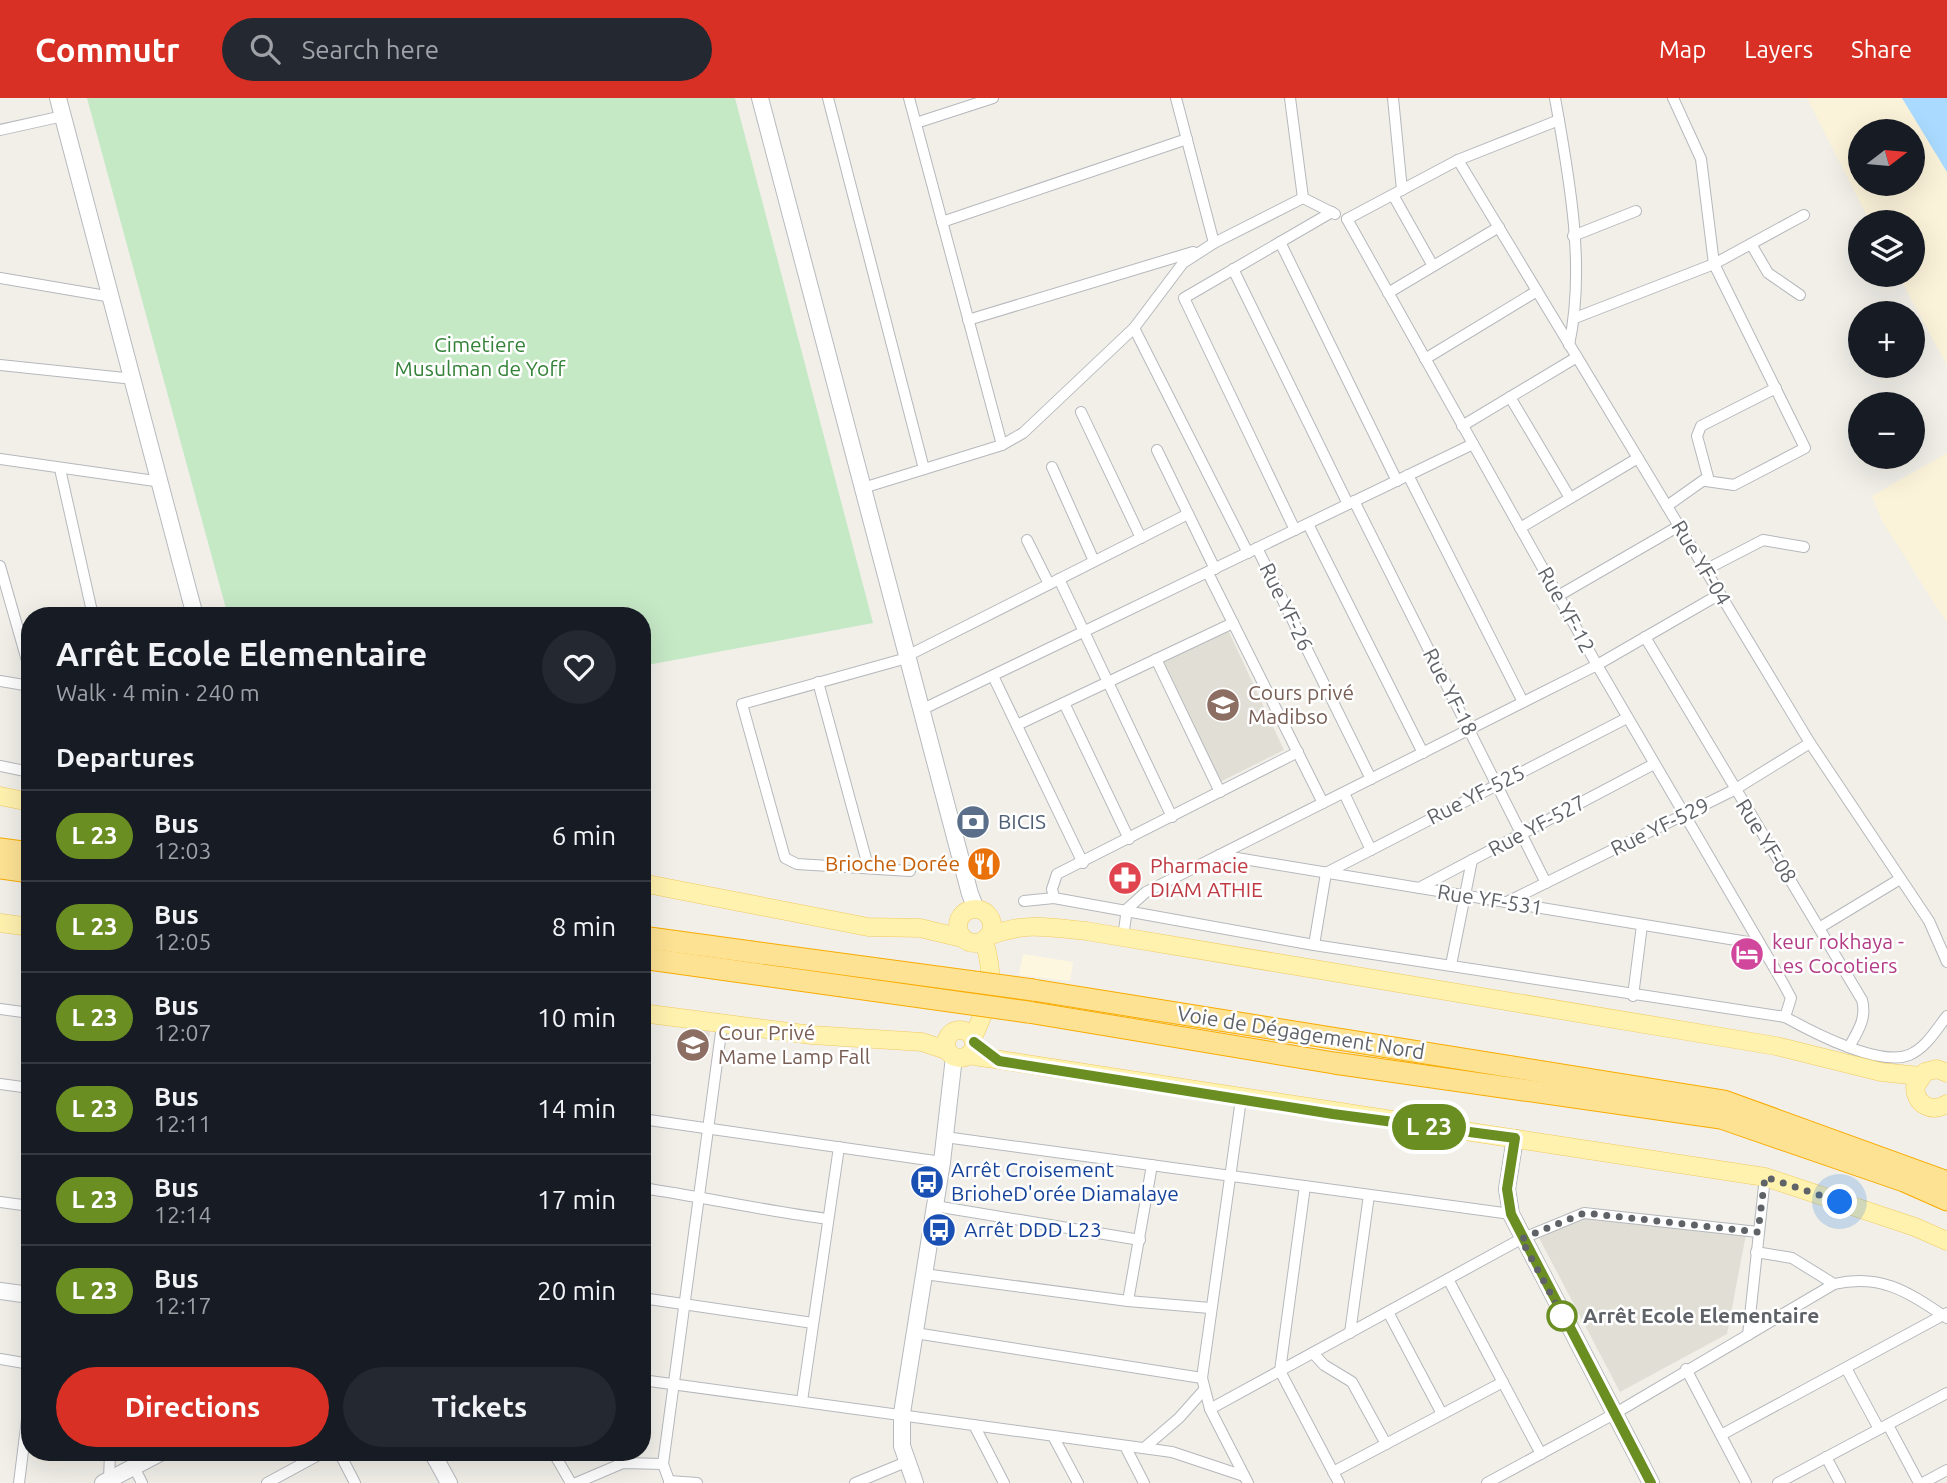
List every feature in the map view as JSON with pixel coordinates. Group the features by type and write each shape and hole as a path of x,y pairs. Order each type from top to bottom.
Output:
{"highway":[{"path":"0,849 21,852"},
{"path":"0,868 21,871"},
{"name":"Voie de Dégagement Nord","path":"651,938 1033,989 1724,1101 1947,1182"},
{"name":"Voie de Dégagement Nord","path":"651,959 1028,1012 1334,1063 1721,1118 1904,1181 1947,1200"}],"main road":[{"path":"0,796 21,800"},
{"path":"651,885 868,926 920,928 974,924 1124,937 1776,1046 1881,1072 1938,1070"},
{"path":"0,923 21,926"},
{"path":"961,1044 978,1008 983,988 974,924"},
{"path":"651,1014 812,1035 961,1044 999,1061 1765,1177 1915,1227 1947,1241"},
{"path":"1918,1099 1915,1087 1938,1070"},
{"path":"1881,1072 1933,1108 1947,1104"}],"street":[{"path":"58,98 162,482 193,607"},
{"path":"760,98 921,710 974,924"},
{"path":"828,98 924,468"},
{"path":"909,98 1002,444"},
{"path":"916,123 993,98"},
{"path":"1177,98 1210,245"},
{"path":"1393,98 1398,192 1433,266"},
{"path":"1555,98 1573,236 1575,318 1569,345"},
{"path":"1673,98 1701,159 1714,264 1805,447 1734,485 1706,481"},
{"path":"1293,99 1303,198"},
{"path":"0,130 63,116"},
{"path":"1303,198 1346,219 1458,160 1559,120"},
{"path":"942,222 1187,139"},
{"name":"Rue YF-04","path":"1458,160 1810,743 1929,921 1947,962"},
{"path":"863,488 1002,444 1023,433 1134,328 1183,263 1210,245 1303,198"},
{"path":"1573,236 1636,211"},
{"path":"1296,530 1184,298 1332,212"},
{"path":"1575,318 1714,264 1804,215"},
{"name":"Rue YF-12","path":"1346,219 1627,718 1790,998 1785,1017"},
{"path":"1388,293 1499,227"},
{"path":"1280,242 1397,481"},
{"path":"1751,244 1768,273 1800,295"},
{"path":"968,320 1210,245"},
{"name":"Rue YF-18","path":"1233,269 1546,883"},
{"path":"0,278 112,297"},
{"path":"1425,359 1537,291"},
{"name":"Rue YF-26","path":"1134,328 1371,779"},
{"path":"1462,426 1577,357"},
{"path":"0,365 134,379"},
{"path":"1667,506 1709,477 1698,436 1699,430 1776,388"},
{"path":"1510,397 1570,498"},
{"path":"1081,412 1141,538"},
{"path":"921,710 1473,444"},
{"path":"1157,450 1188,514 1233,623 1323,803"},
{"path":"1520,528 1638,458"},
{"path":"0,459 162,482"},
{"path":"1052,467 1094,561"},
{"path":"60,469 91,607"},
{"path":"1408,475 1523,702"},
{"path":"911,870 797,864 785,858 742,704 907,657 1188,514"},
{"path":"1308,524 1423,752"},
{"path":"1558,596 1679,526"},
{"path":"1027,540 1084,632 1172,817"},
{"path":"1705,570 1763,540 1804,547"},
{"path":"0,566 21,640"},
{"path":"1124,937 1127,909 1146,892 1597,665 1720,594"},
{"path":"1017,725 1233,623"},
{"name":"Rue YF-08","path":"1645,638 1819,928 1865,1010 1861,1027 1849,1047"},
{"path":"1156,659 1220,792"},
{"path":"993,676 1083,863"},
{"path":"0,681 21,684"},
{"path":"818,682 869,866"},
{"path":"1064,703 1129,839"},
{"name":"Rue YF-525","path":"1326,873 1627,718"},
{"name":"Rue YF-529","path":"1507,902 1734,790 1810,743"},
{"path":"1054,898 1052,888 1057,874 1298,752"},
{"name":"Rue YF-527","path":"1419,888 1654,764"},
{"path":"0,766 21,770"},
{"path":"1343,793 1371,850"},
{"name":"Rue YF-531","path":"1219,855 1760,944"},
{"path":"1451,965 1472,860"},
{"path":"1314,945 1326,873"},
{"path":"1819,928 1900,879"},
{"path":"1024,901 1054,898 1127,909 1314,945 1633,996 1785,1017 1821,1038 1895,1058 1909,1055 1924,1045 1947,1016"},
{"path":"1633,996 1642,925"},
{"path":"0,1009 21,1012"},
{"path":"697,1483 670,1482 663,1464 676,1384 722,1025"},
{"path":"915,1483 906,1462 901,1431 902,1413 961,1044"},
{"path":"0,1084 21,1087"},
{"path":"1241,1099 1202,1378 1203,1391 1210,1409 1246,1479"},
{"path":"651,1120 942,1162"},
{"path":"945,1137 1511,1214"},
{"path":"1515,1138 1507,1189 1511,1214 1521,1239 1650,1483"},
{"path":"802,1401 839,1147"},
{"path":"1129,1301 1152,1165"},
{"path":"1748,1335 1765,1177"},
{"path":"1306,1186 1280,1371 1339,1483"},
{"path":"651,1189 700,1197 738,1207 828,1219"},
{"path":"1350,1332 1369,1195"},
{"path":"0,1202 21,1205"},
{"path":"935,1206 1140,1240"},
{"path":"1210,1409 1521,1239 1584,1213 1758,1232"},
{"path":"1756,1252 1793,1258 1834,1284"},
{"path":"924,1274 1129,1301 1210,1308"},
{"path":"1487,1483 1614,1414 1686,1369 1834,1284 1858,1278 1875,1280 1946,1315"},
{"path":"1448,1279 1541,1454"},
{"path":"0,1291 21,1294"},
{"path":"651,1299 813,1323"},
{"path":"1388,1312 1442,1415"},
{"path":"1721,1435 1946,1315"},
{"path":"915,1333 1202,1378"},
{"path":"1313,1353 1324,1365 1352,1382 1386,1444"},
{"path":"0,1359 21,1362"},
{"path":"1846,1368 1921,1483 1947,1470"},
{"path":"1686,1369 1746,1483"},
{"path":"651,1381 902,1413 1144,1448 1196,1458 1246,1479"},
{"path":"1333,1472 1503,1382"},
{"path":"1144,1448 1179,1418 1203,1391"},
{"path":"1778,1483 1947,1393"},
{"path":"974,1425 1004,1483"},
{"path":"1053,1436 1078,1483"},
{"path":"1125,1446 1144,1483"},
{"path":"1826,1457 1840,1483"},
{"path":"19,1483 22,1461"},
{"path":"106,1482 109,1461"},
{"path":"106,1482 145,1461"},
{"path":"267,1483 307,1461"},
{"path":"344,1461 355,1483"},
{"path":"437,1461 449,1483"},
{"path":"558,1461 570,1483"},
{"path":"855,1483 906,1462"},
{"path":"576,1483 623,1463 663,1464"},
{"path":"134,1467 142,1483"}],"shaded area":[{"name":"Cours privé Madibso","path":"1228,630 1284,750 1218,783 1161,660"},
{"path":"1023,954 1073,962 1070,981 1019,975"},
{"name":"Cour Privé Mame Lamp Fall","path":"689,1028 710,1031 707,1056 676,1052 678,1038 684,1039"},
{"path":"1592,1208 1747,1229 1727,1334 1620,1392 1537,1234"}],"green space":[{"name":"Cimetiere Musulman de Yoff","path":"87,98 735,98 873,623 651,664 651,607 226,607"}],"sand":[{"path":"1807,98 1902,98 1915,119 1848,119 1848,179"},
{"path":"1925,136 1947,172 1947,365 1925,325 1925,301 1912,301 1905,287 1925,287 1925,210 1864,210 1857,196 1925,196"},
{"path":"1947,453 1947,623 1882,521 1872,496 1919,469 1925,469 1925,466"}],"water":[{"path":"1902,98 1947,98 1947,172 1925,136 1925,119 1915,119"}],"bus line":[{"path":"974,1042 999,1061 1333,1114 1515,1138 1507,1189 1511,1214 1521,1239 1651,1483"}],"place":[{"name":"Cours privé Madibso","path":"1223,705"},
{"name":"BICIS","path":"973,822"},
{"name":"Brioche Dorée","path":"984,864"},
{"name":"Pharmacie DIAM ATHIE","path":"1125,878"},
{"name":"keur rokhaya - Les Cocotiers","path":"1747,954"},
{"name":"Cour Privé Mame Lamp Fall","path":"693,1045"},
{"name":"Arrêt Croisement BrioheD'orée Diamalaye","path":"927,1182"},
{"name":"Arrêt DDD L23","path":"939,1230"},
{"name":"Arrêt Ecole Elementaire","path":"1562,1316"}],"route":[{"path":"1562,1316 1568,1326 1521,1239 1572,1217 1584,1213 1758,1232 1765,1177 1840,1202"}]}
